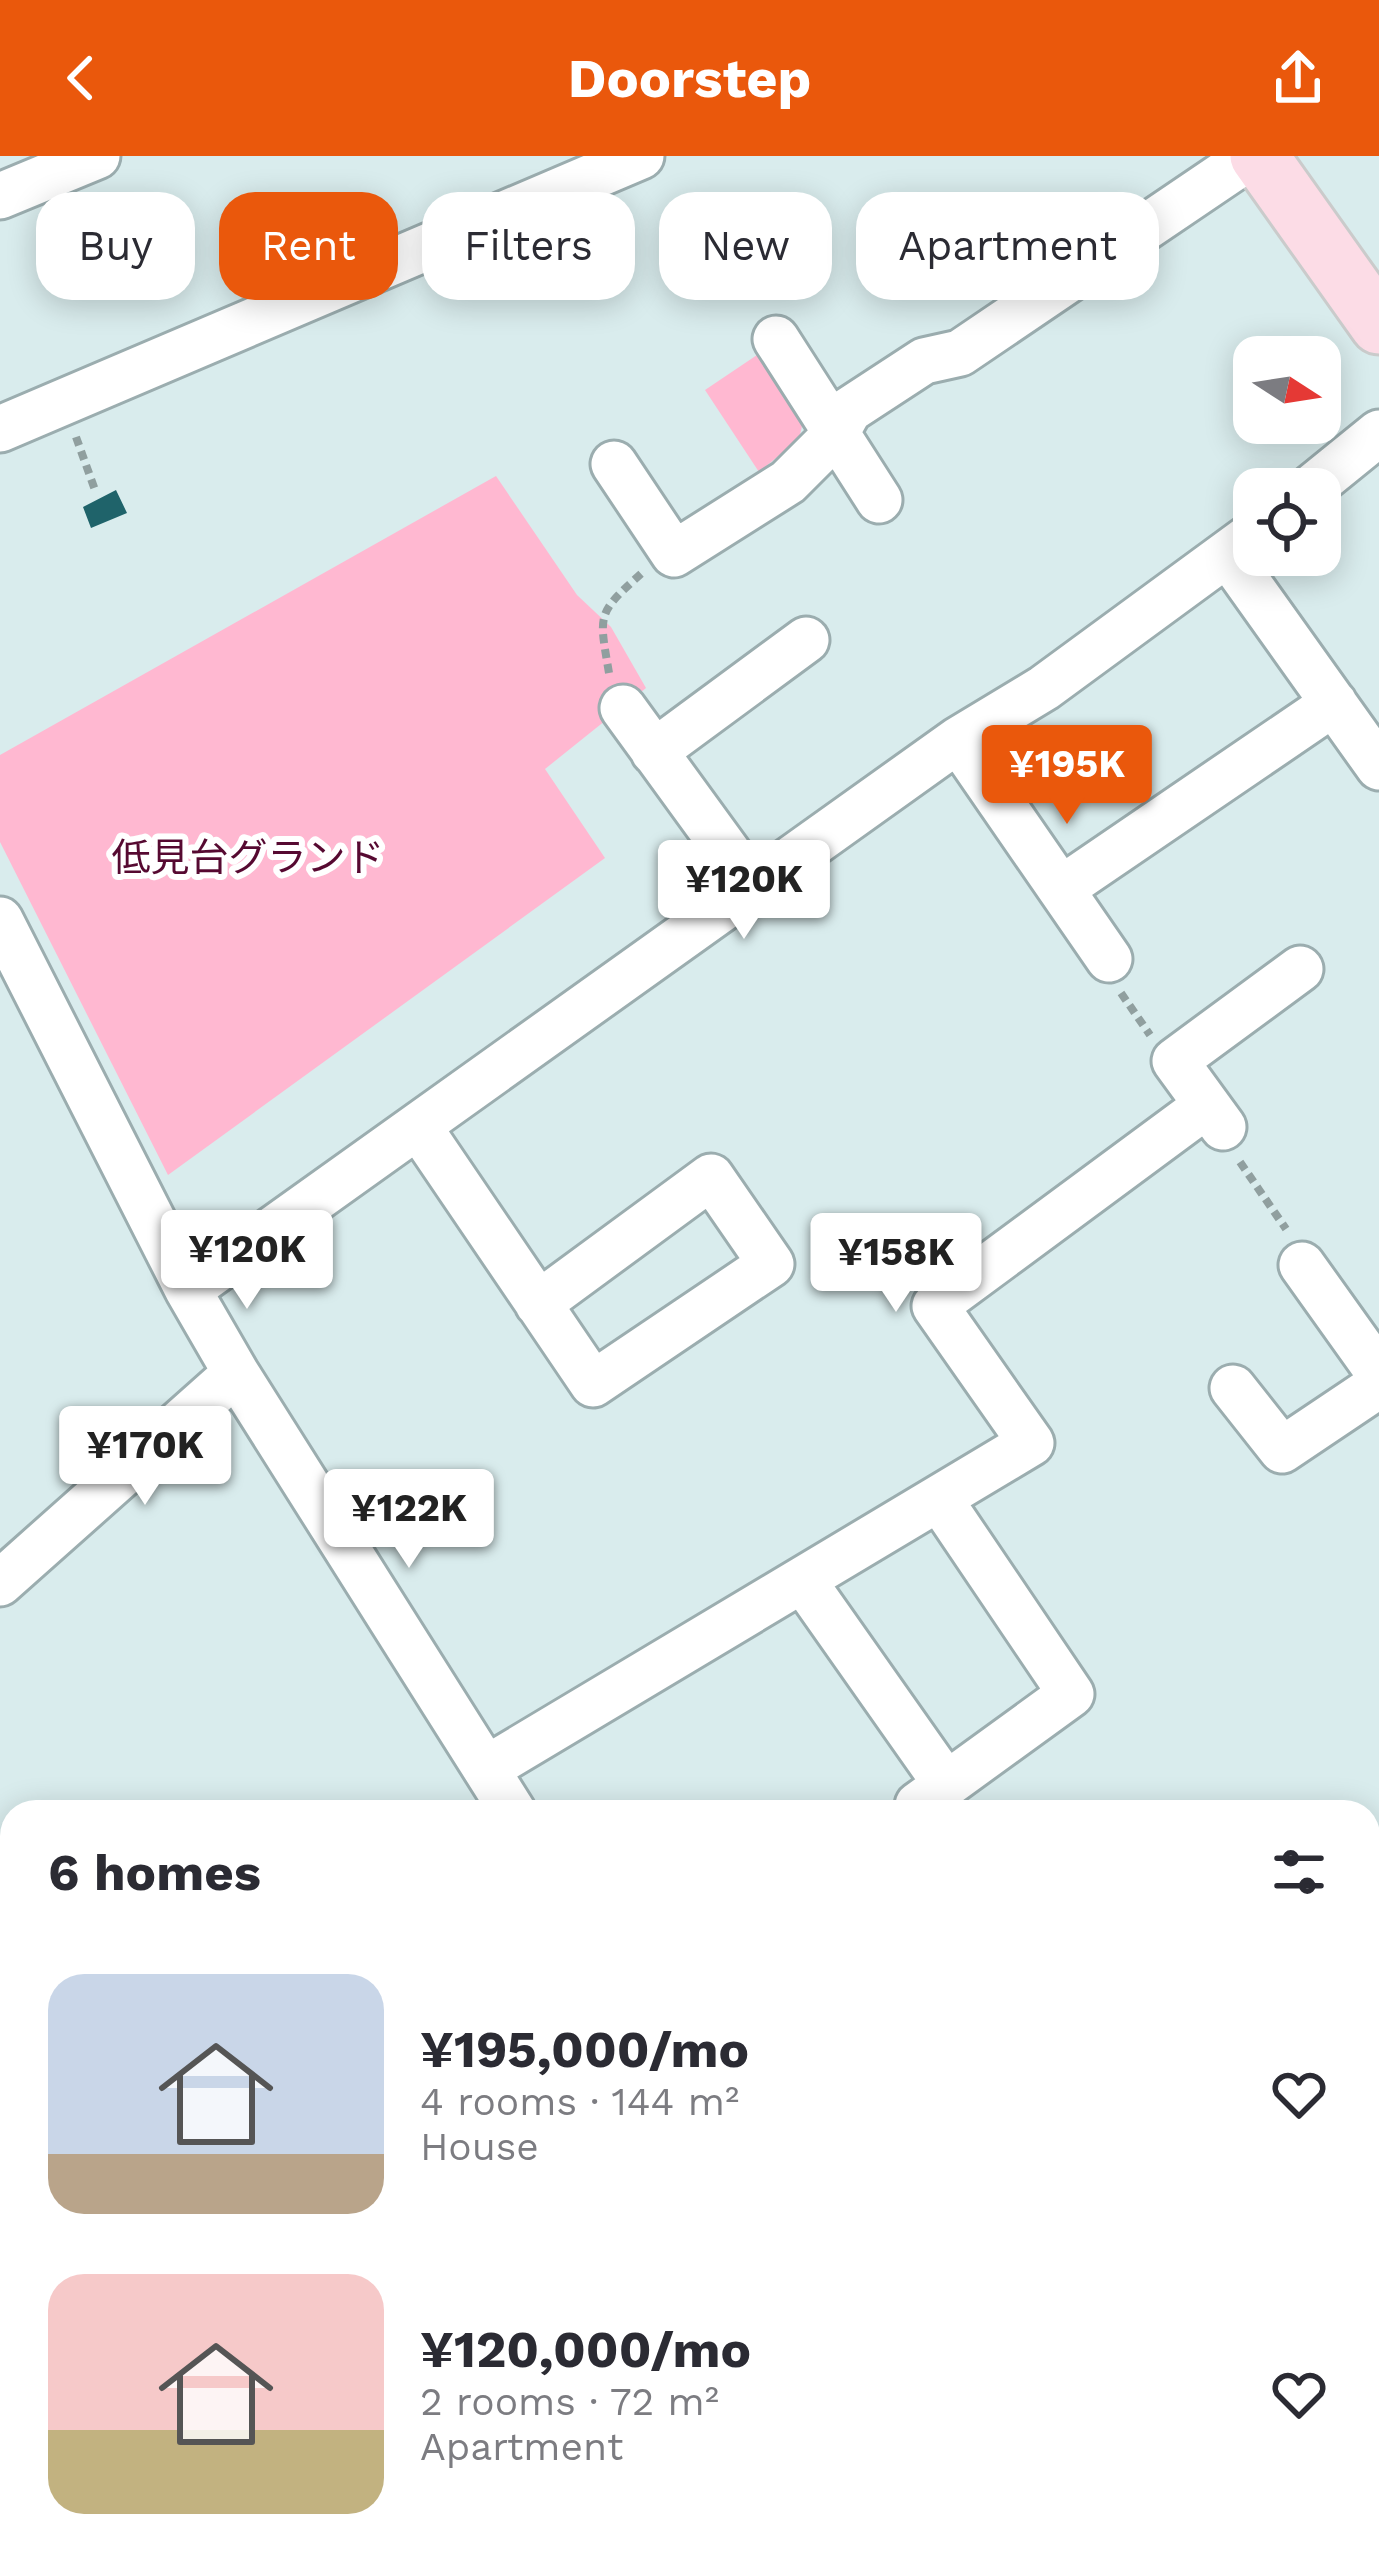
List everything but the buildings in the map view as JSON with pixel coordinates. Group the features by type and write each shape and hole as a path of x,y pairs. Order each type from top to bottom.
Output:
{"main road":[{"path":"1255,156 1379,325"}],"street":[{"path":"0,196 97,156"},
{"path":"0,429 641,156"},
{"path":"614,464 674,554 788,482 835,435 849,410 924,361 960,353 1255,156"},
{"path":"776,339 879,500"},
{"path":"1336,468 1379,433"},
{"path":"188,1290 958,740 1043,688 1233,550"},
{"path":"1260,576 1334,703 1379,767"},
{"path":"654,752 806,640"},
{"path":"1060,889 1334,703"},
{"path":"623,708 753,887"},
{"path":"958,740 1109,959"},
{"path":"0,920 188,1290 506,1800"},
{"path":"486,1769 1031,1443 935,1306 1215,1116 1175,1061 1300,969"},
{"path":"418,1126 538,1304 592,1384 771,1264 710,1177 538,1304"},
{"path":"1302,1265 1379,1372"},
{"path":"0,1583 236,1373"},
{"path":"1233,1388 1282,1450 1379,1385"},
{"path":"795,1588 932,1794 1071,1694 940,1500"}],"path":[{"path":"63,401 95,490"},
{"path":"623,708 612,688 601,623 608,603 654,562 674,554"},
{"path":"1109,959 1102,964 1162,1053 1175,1061"},
{"path":"1215,1116 1218,1131 1306,1257 1302,1265"}],"green space":[{"path":"757,355 802,426 799,439 759,472 705,390"},
{"name":"低見台グランド","path":"496,476 577,595 611,627 646,688 545,769 605,858 168,1175 0,842 0,755"}]}
